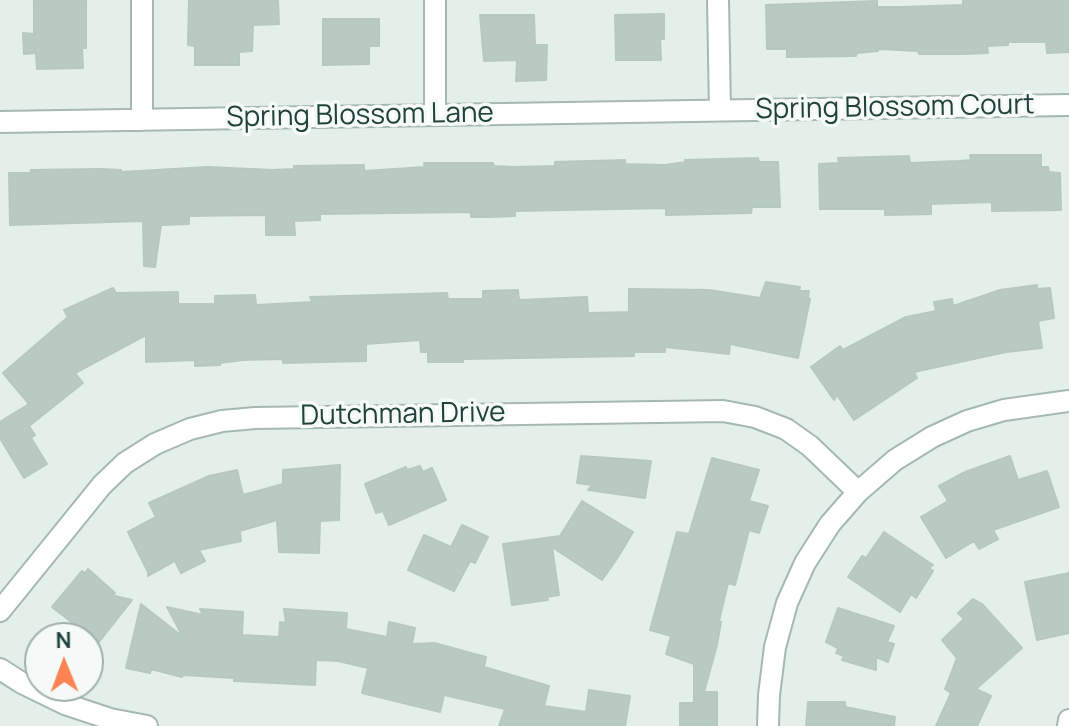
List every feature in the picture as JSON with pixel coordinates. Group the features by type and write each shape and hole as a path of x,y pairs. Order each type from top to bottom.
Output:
{"street":[{"path":"142,0 142,120"},
{"path":"435,0 435,115"},
{"path":"718,0 720,110"},
{"name":"Spring Blossom Court","path":"720,110 1069,105"},
{"name":"Spring Blossom Lane","path":"0,122 720,110"},
{"path":"768,726 775,647 787,603 813,550 830,524 858,492 895,460 932,437 967,421 1004,410 1069,401"},
{"name":"Dutchman Drive","path":"0,611 102,485 125,463 155,444 190,429 222,421 723,411 755,417 786,429 810,446 858,492"},
{"path":"0,669 65,704 110,719 147,726"}],"building":[{"path":"34,0 86,0 83,68 37,69 36,53 24,54 23,33 34,34"},
{"path":"189,0 278,0 279,24 253,25 252,51 239,52 239,65 195,65 195,46 188,45"},
{"path":"963,0 1069,0 1069,52 1047,53 1046,42 1008,42 1008,45 987,46 988,53 963,54 919,54 918,51 878,49 857,53 856,56 787,57 787,49 767,49 766,5 877,1 877,7 902,7 963,5"},
{"path":"664,14 661,60 616,60 615,15"},
{"path":"480,15 534,15 535,45 547,45 546,80 516,81 517,60 484,61"},
{"path":"323,19 379,19 379,46 369,46 369,64 323,65"},
{"path":"970,155 1041,155 1041,167 1060,173 1061,210 992,211 992,202 931,204 931,214 885,215 885,209 820,209 819,164 839,163 838,158 909,156 910,163 958,161 971,160"},
{"path":"758,158 759,162 778,162 780,207 752,207 751,213 666,215 666,208 515,211 515,216 489,217 471,217 471,212 320,214 320,220 294,221 295,235 266,235 266,215 189,216 189,224 161,225 155,267 144,266 143,221 10,225 9,173 30,173 31,170 101,169 121,172 208,167 273,170 294,169 294,166 364,165 364,171 425,167 424,163 493,163 494,166 514,167 555,166 555,162 625,160 625,164 665,165 685,160"},
{"path":"766,282 809,291 798,358 730,344 729,354 665,347 665,352 634,352 634,356 428,362 428,352 421,352 420,340 366,344 366,361 283,363 283,359 243,360 195,366 195,360 146,362 146,335 75,373 83,383 29,426 35,435 31,438 47,464 24,478 0,438 0,422 29,404 3,373 68,317 64,310 113,288 116,293 178,292 178,304 215,304 215,296 255,295 256,305 312,302 310,297 447,293 448,299 483,299 483,291 518,290 519,300 587,297 588,313 629,312 629,289 709,290 760,298"},
{"path":"1037,285 1037,289 1050,288 1054,318 1038,321 1042,348 1006,352 914,372 917,378 854,420 837,395 834,400 811,367 840,346 843,350 906,317 936,311 934,302 952,299 953,306 1000,290"},
{"path":"581,456 651,461 645,498 588,490 592,485 577,483"},
{"path":"1010,456 1018,480 1047,471 1059,507 993,530 998,539 979,549 974,541 946,558 921,517 948,501 939,486 965,472"},
{"path":"712,458 759,470 749,501 768,506 759,533 749,530 735,585 728,583 719,621 717,645 704,692 717,692 717,726 680,726 680,703 694,703 694,664 666,654 671,636 650,630 677,532 689,534"},
{"path":"340,465 339,520 320,521 319,553 279,552 277,520 240,531 241,541 199,550 205,561 181,573 175,561 148,576 128,532 156,517 149,503 209,476 237,470 243,495 283,484 283,470"},
{"path":"420,466 423,472 432,468 446,500 389,525 383,511 376,513 365,484 406,467 407,470"},
{"path":"582,501 633,532 618,557 602,580 552,547 559,595 547,597 548,600 512,605 503,544 560,536"},
{"path":"462,525 488,537 475,563 470,561 454,591 408,570 424,535 451,547"},
{"path":"884,532 933,565 929,568 933,571 916,598 911,594 900,612 848,577"},
{"path":"88,569 115,593 111,595 132,600 104,636 104,622 72,622 52,607 82,571 85,573"},
{"path":"1069,573 1069,633 1037,640 1025,582"},
{"path":"973,599 982,604 1022,648 976,689 991,696 977,726 936,726 951,693 945,689 957,658 942,640 964,619 958,613"},
{"path":"141,604 183,637 167,607 203,615 200,609 243,612 242,635 279,637 280,622 286,623 284,609 347,613 346,629 387,637 389,622 415,628 412,644 434,643 486,657 484,667 549,686 544,706 586,712 589,690 630,696 625,726 499,726 505,709 444,695 440,712 362,693 368,668 338,661 316,660 315,685 182,677 151,669 150,673 126,668"},
{"path":"838,608 894,626 887,642 894,644 888,662 876,657 876,670 842,660 844,656 836,653 838,648 826,642"},
{"path":"808,702 845,702 845,707 895,717 894,726 806,726"}]}
